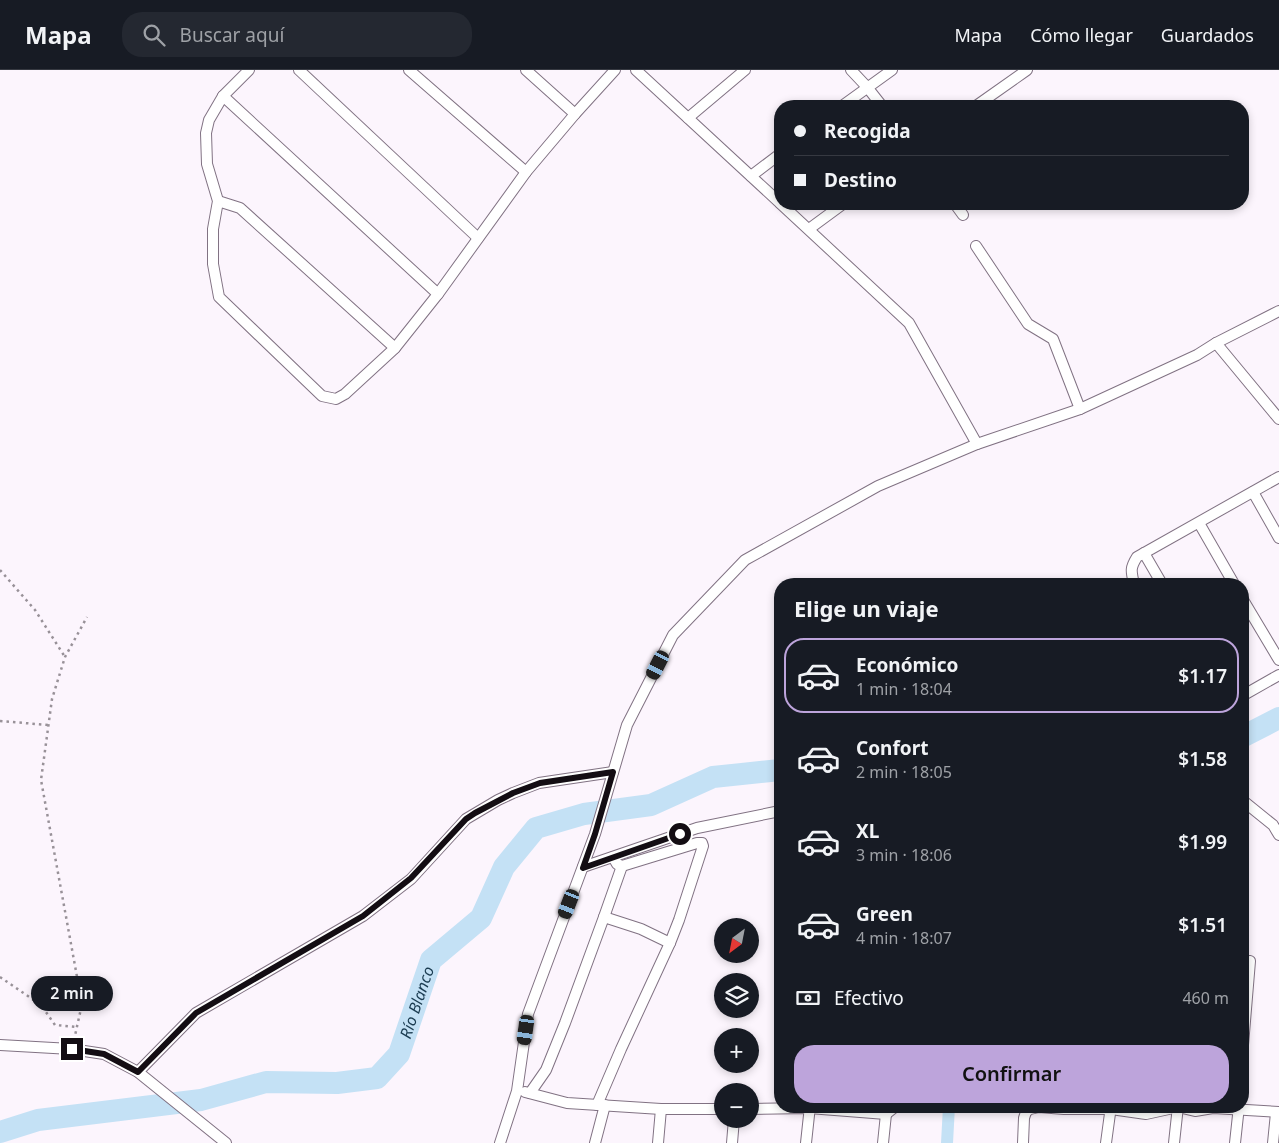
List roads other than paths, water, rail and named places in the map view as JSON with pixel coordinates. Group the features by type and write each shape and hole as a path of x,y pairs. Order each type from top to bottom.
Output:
{"street":[{"path":"249,70 223,96 209,120 206,133 207,164 218,201 213,229 213,264 219,297 322,396 336,398 345,394 395,348 438,294 526,172 615,70"},
{"path":"299,70 478,238"},
{"path":"409,70 526,172"},
{"path":"526,70 575,114"},
{"path":"636,70 774,197"},
{"path":"688,118 746,70"},
{"path":"852,70 877,100"},
{"path":"850,100 892,70"},
{"path":"984,100 1027,70"},
{"path":"223,96 438,294"},
{"path":"751,176 774,159"},
{"path":"218,201 240,208 395,348"},
{"path":"787,210 909,323 977,444"},
{"path":"808,230 835,210"},
{"path":"959,210 963,215"},
{"path":"976,246 1028,324 1053,339 1080,409"},
{"path":"500,1143 517,1091 528,1014 595,834 627,725 673,635 745,560 878,486 977,444 1080,409 1197,355 1216,343 1279,311"},
{"path":"1216,343 1279,419"},
{"path":"1133,578 1131,571 1138,557 1279,477"},
{"path":"1253,492 1279,538"},
{"path":"1199,522 1231,578"},
{"path":"1144,553 1159,578"},
{"path":"1249,610 1279,660"},
{"path":"1249,692 1279,675"},
{"path":"138,1072 196,1013 363,916 411,878 466,819 475,813 513,793 540,783 613,772"},
{"path":"1249,806 1273,826 1279,835"},
{"path":"583,868 696,828 774,812"},
{"path":"595,1143 601,1105 621,1048 670,943 703,846 702,843 697,843 622,866 617,864 613,857"},
{"path":"530,1093 546,1070 622,866"},
{"path":"604,917 641,929 670,943"},
{"path":"1249,973 1250,961"},
{"path":"0,1045 72,1049 104,1054 138,1072 226,1143"},
{"path":"517,1091 567,1103 661,1109 714,1109"},
{"path":"759,1109 774,1108"},
{"path":"658,1143 661,1109"},
{"path":"1249,1109 1277,1112 1273,1143"},
{"path":"806,1143 808,1113"},
{"path":"875,1113 886,1114 883,1143"},
{"path":"1022,1143 1026,1113"},
{"path":"1106,1143 1110,1113"},
{"path":"1174,1143 1177,1113"},
{"path":"1235,1143 1238,1113"},
{"path":"732,1143 733,1128"}],"waterway":[{"name":"Río Blanco","path":"1249,733 1279,718"},
{"name":"Río Blanco","path":"0,1132 38,1120 201,1100 266,1082 337,1083 377,1078 399,1054 431,960 481,918 504,867 536,828 584,814 651,805 713,777 774,771"},
{"path":"947,1143 949,1113"}]}
